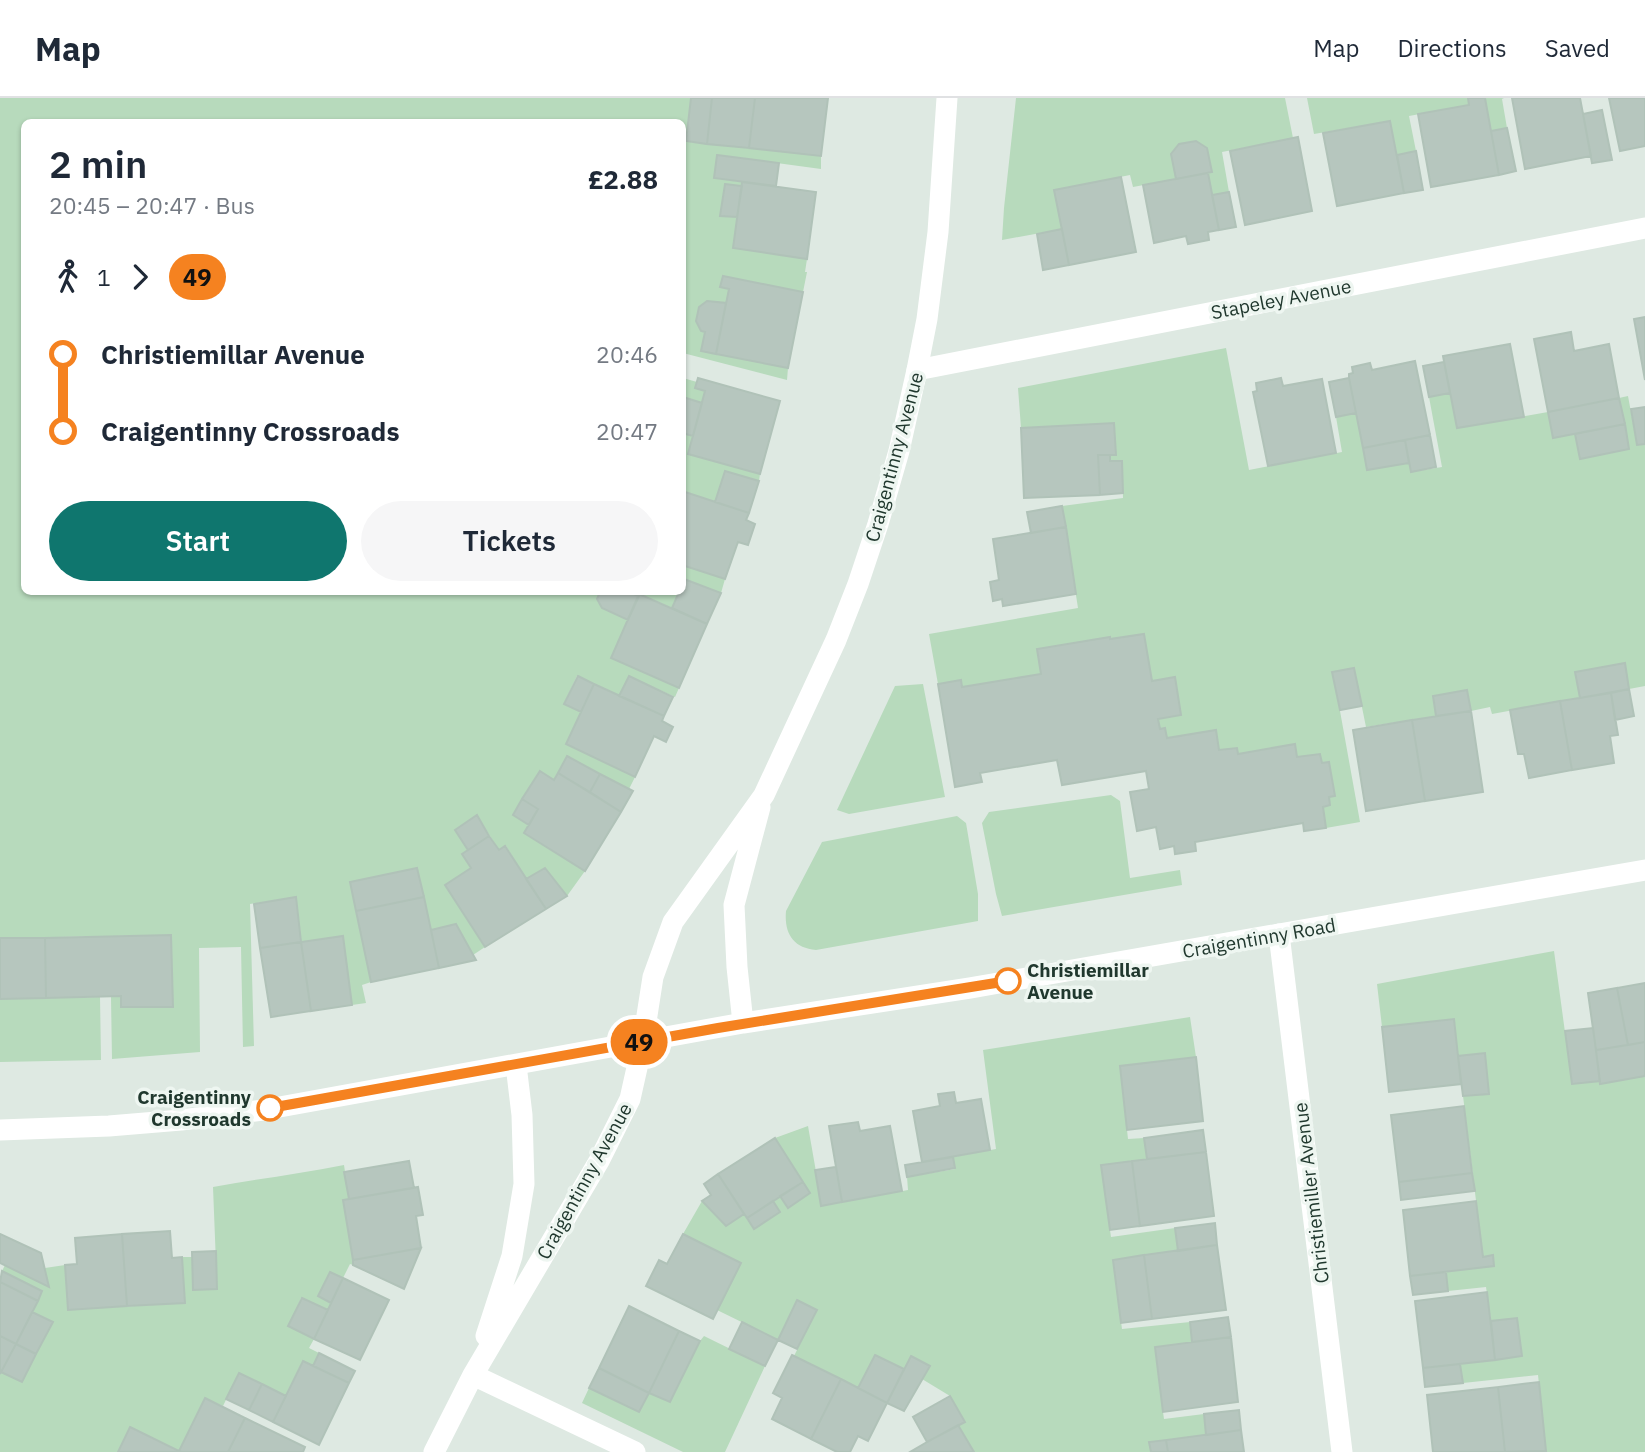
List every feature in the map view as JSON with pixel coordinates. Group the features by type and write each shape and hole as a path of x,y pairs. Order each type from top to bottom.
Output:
{"street":[{"name":"Craigentinny Avenue","path":"743,1023 734,905 764,795 836,640 858,584 899,451 927,319 938,233 947,98"},
{"name":"Stapeley Avenue","path":"918,370 1645,228"},
{"name":"Craigentinny Avenue","path":"434,1452 473,1375 599,1161 630,1099 653,977 673,922 764,795"},
{"name":"Craigentinny Road","path":"0,1130 110,1126 262,1110 743,1023 970,988 1645,870"},
{"name":"Christiemiller Avenue","path":"1279,934 1342,1452"},
{"name":"Craigentinny Avenue","path":"473,1375 512,1256 524,1184 522,1115 516,1065"},
{"path":"473,1375 635,1452"}],"green space":[{"path":"0,98 691,98 686,141 686,119 21,119 21,595 599,595 597,599 602,608 628,620 679,688 675,697 629,676 619,696 577,676 564,703 581,712 566,744 635,777 629,789 567,756 554,780 540,771 513,814 529,825 524,833 585,871 567,896 545,868 526,879 506,846 499,850 477,816 455,830 468,850 462,854 471,868 445,885 485,947 473,955 456,924 431,930 417,868 350,882 371,982 362,985 366,1003 352,1005 343,936 301,942 296,897 250,904 254,1046 243,1047 241,947 199,948 200,1052 112,1059 111,997 121,996 122,1007 173,1006 171,935 0,938"},
{"path":"1016,98 1285,98 1293,138 1222,152 1229,192 1212,195 1208,173 1212,172 1207,148 1196,141 1171,154 1176,179 1133,187 1130,175 1055,190 1062,229 1002,240"},
{"path":"1307,98 1468,98 1469,105 1409,116 1416,151 1397,155 1390,121 1314,134"},
{"path":"1485,98 1504,98 1507,128 1491,131"},
{"path":"686,141 821,156 821,169 717,155 714,178 742,182 742,186 725,184 720,215 737,217 733,248 807,259 807,272 803,292 723,276 721,287 729,289 726,303 707,301 699,307 696,321 701,331 705,332 701,351 788,368 787,380 686,354"},
{"path":"1226,348 1249,470 1342,452 1336,417 1356,413 1367,470 1409,463 1411,472 1442,467 1429,397 1450,393 1457,428 1548,412 1553,438 1575,434 1580,458 1629,449 1619,398 1628,396 1637,445 1645,444 1645,686 1629,689 1625,664 1575,672 1580,698 1492,714 1490,707 1471,711 1467,690 1433,696 1436,716 1366,727 1354,668 1333,672 1360,822 1326,828 1323,807 1330,805 1329,797 1335,796 1329,762 1322,763 1320,754 1297,757 1295,744 1238,754 1219,750 1215,730 1167,738 1165,729 1160,729 1158,719 1181,714 1175,678 1152,681 1144,634 1038,649 1041,674 962,687 961,680 938,684 929,634 1078,608 1062,506 1123,498 1122,461 1110,461 1110,455 1115,455 1114,423 1021,428 1018,388"},
{"path":"686,379 697,382 695,388 705,391 702,403 686,399"},
{"path":"686,434 693,436 688,454 760,474 759,481 725,471 715,502 686,492"},
{"path":"686,566 725,579 721,593 686,579"},
{"path":"642,595 678,595 672,608"},
{"path":"923,684 945,797 849,814 837,810 895,686"},
{"path":"1111,795 1120,801 1130,878 1180,870 1182,885 1002,916 982,823 989,812"},
{"path":"957,816 966,823 978,894 978,921 816,950 801,946 792,938 787,926 786,911 822,842"},
{"path":"1554,951 1572,1084 1600,1081 1601,1084 1645,1076 1645,1452 1536,1452 1546,1450 1538,1375 1463,1383 1460,1364 1522,1356 1517,1318 1491,1321 1486,1287 1448,1291 1446,1272 1494,1266 1493,1255 1483,1257 1463,1096 1489,1094 1485,1054 1458,1056 1454,1019 1382,1027 1377,984"},
{"path":"100,997 101,1060 0,1062 0,999"},
{"path":"1190,1017 1196,1057 1120,1066 1128,1139 1144,1138 1147,1159 1101,1166 1111,1237 1175,1228 1178,1251 1113,1260 1122,1329 1190,1322 1192,1342 1155,1347 1163,1412 1164,1419 1204,1414 1206,1435 1149,1443 1151,1452 974,1452 958,1425 950,1396 922,1379 930,1366 911,1357 904,1369 875,1355 858,1388 794,1356 817,1310 778,1340 717,1310 741,1263 683,1234 702,1201 726,1226 744,1214 754,1229 773,1201 780,1196 788,1208 810,1193 775,1138 808,1126 822,1206 908,1190 907,1177 955,1169 953,1157 996,1149 983,1050"},
{"path":"344,1165 353,1265 350,1264 343,1278 330,1272 318,1296 331,1303 328,1310 301,1298 289,1326 314,1339 309,1348 319,1353 313,1366 302,1362 286,1396 239,1373 223,1406 205,1398 179,1451 130,1427 118,1452 0,1452 0,1374 1,1372 22,1382 52,1323 32,1312 42,1291 2,1271 5,1265 49,1287 45,1268 65,1265 68,1310 185,1303 182,1257 192,1257 193,1290 217,1289 213,1187"},
{"path":"704,1336 765,1366 725,1452 683,1452 582,1403 589,1388 639,1412 649,1393 670,1402"}],"building":[{"path":"691,98 712,98 707,144 686,141"},
{"path":"712,98 755,98 749,148 707,144"},
{"path":"755,98 828,98 821,156 749,148"},
{"path":"1468,98 1485,98 1499,175 1431,187 1418,114 1469,105"},
{"path":"1512,98 1580,98 1591,156 1525,169"},
{"path":"1609,98 1645,98 1645,146 1620,151"},
{"path":"1602,110 1612,160 1592,163 1583,114"},
{"path":"1390,121 1404,193 1337,206 1323,133"},
{"path":"1507,128 1516,171 1499,175 1491,131"},
{"path":"1298,137 1312,211 1245,225 1230,151"},
{"path":"1196,141 1207,148 1212,172 1176,179 1171,154 1179,144"},
{"path":"1416,151 1423,190 1404,193 1397,155"},
{"path":"717,155 779,163 776,186 714,178"},
{"path":"1208,173 1219,230 1208,232 1209,240 1188,244 1186,236 1154,243 1143,185"},
{"path":"1121,177 1136,252 1069,265 1054,190"},
{"path":"742,182 816,192 807,259 733,248"},
{"path":"725,184 742,186 737,217 720,216"},
{"path":"1229,192 1236,227 1219,230 1212,195"},
{"path":"1062,229 1069,265 1043,270 1037,234"},
{"path":"723,276 803,292 788,368 716,354 729,289 720,287"},
{"path":"707,301 726,303 716,354 701,351 705,332 701,331 696,321 699,307"},
{"path":"1645,317 1645,380 1634,319"},
{"path":"1571,332 1574,351 1609,344 1619,398 1548,412 1534,339"},
{"path":"1510,344 1524,417 1457,428 1443,356"},
{"path":"1415,361 1430,435 1363,448 1349,378 1349,374 1353,373 1352,367 1370,363 1372,370"},
{"path":"1444,362 1450,393 1429,397 1423,366"},
{"path":"698,378 780,401 760,474 688,454 705,391 695,388"},
{"path":"1281,378 1283,386 1322,379 1336,453 1268,466 1253,392 1257,391 1256,383"},
{"path":"1349,378 1356,413 1336,417 1329,382"},
{"path":"686,398 702,403 693,436 686,434"},
{"path":"1619,398 1625,424 1553,438 1548,412"},
{"path":"1645,407 1645,444 1637,445 1631,409"},
{"path":"1114,423 1116,455 1098,455 1100,495 1024,498 1021,428"},
{"path":"1625,424 1629,449 1580,459 1575,434"},
{"path":"1430,435 1436,467 1411,472 1405,440"},
{"path":"1405,440 1409,463 1367,470 1363,448"},
{"path":"1098,455 1110,455 1110,461 1122,461 1123,493 1100,495"},
{"path":"725,471 759,481 749,513 715,502"},
{"path":"686,492 749,513 746,520 755,524 748,545 738,542 725,579 686,566"},
{"path":"1062,506 1066,527 1031,533 1027,512"},
{"path":"1066,527 1076,594 1003,606 1002,599 993,601 990,582 999,580 993,539"},
{"path":"686,580 721,593 707,624 672,608 678,595 686,595"},
{"path":"599,595 639,596 628,620 602,608 597,599"},
{"path":"639,595 707,624 679,688 611,658"},
{"path":"1144,634 1152,681 1175,677 1181,715 1158,719 1160,729 1165,728 1167,738 1216,730 1219,750 1237,748 1238,754 1295,744 1297,757 1320,754 1322,763 1329,762 1335,796 1329,797 1330,805 1323,807 1326,828 1304,831 1303,823 1195,842 1196,851 1175,854 1174,846 1160,849 1156,827 1137,831 1130,792 1149,789 1146,771 1062,785 1057,760 980,773 982,782 955,787 938,684 961,680 962,687 1041,674 1037,649"},
{"path":"1625,663 1629,689 1580,698 1575,672"},
{"path":"1354,668 1362,706 1340,710 1332,672"},
{"path":"578,676 594,684 581,712 564,704"},
{"path":"629,676 673,697 664,716 619,696"},
{"path":"594,684 664,716 662,721 673,727 666,742 654,736 635,777 566,744"},
{"path":"1629,689 1634,716 1615,720 1611,693"},
{"path":"1467,690 1471,711 1436,716 1433,696"},
{"path":"1611,693 1618,735 1610,736 1614,763 1572,770 1560,701"},
{"path":"1560,701 1572,770 1529,778 1524,754 1518,754 1510,710"},
{"path":"1471,711 1483,792 1425,801 1412,720"},
{"path":"1412,720 1425,801 1366,811 1353,730"},
{"path":"567,756 600,774 590,792 558,773"},
{"path":"540,771 554,780 558,773 621,812 585,871 524,833 538,809 522,799"},
{"path":"600,774 633,791 621,812 590,792"},
{"path":"522,799 538,809 529,825 513,815"},
{"path":"477,815 489,836 468,850 455,830"},
{"path":"489,836 499,850 505,846 546,909 485,947 445,885 471,868 462,854"},
{"path":"417,868 424,897 356,911 350,882"},
{"path":"545,868 567,896 546,909 526,879"},
{"path":"296,897 301,942 260,948 254,904"},
{"path":"424,897 439,968 371,982 356,911"},
{"path":"456,924 476,960 439,968 431,930"},
{"path":"171,935 173,1007 121,1007 121,996 46,998 45,938"},
{"path":"343,936 352,1005 311,1011 301,942"},
{"path":"0,938 45,938 46,998 0,999"},
{"path":"301,942 311,1011 271,1017 260,948"},
{"path":"1645,983 1645,1042 1628,1045 1617,988"},
{"path":"1617,988 1628,1045 1596,1050 1588,993"},
{"path":"1454,1019 1461,1084 1389,1092 1382,1027"},
{"path":"1593,1028 1600,1081 1572,1084 1565,1031"},
{"path":"1645,1042 1645,1076 1600,1084 1596,1050"},
{"path":"1485,1053 1489,1094 1463,1096 1458,1056"},
{"path":"1196,1057 1203,1121 1127,1130 1120,1066"},
{"path":"954,1092 956,1103 981,1099 990,1150 922,1162 913,1111 940,1106 938,1094"},
{"path":"1464,1106 1472,1173 1399,1182 1391,1115"},
{"path":"858,1122 860,1131 890,1126 902,1191 842,1202 829,1126"},
{"path":"1203,1130 1206,1152 1147,1159 1144,1138"},
{"path":"775,1138 803,1182 747,1218 718,1174"},
{"path":"1206,1152 1214,1216 1140,1226 1132,1161"},
{"path":"953,1157 955,1168 907,1177 905,1165"},
{"path":"409,1161 414,1188 349,1199 344,1172"},
{"path":"1132,1161 1140,1226 1110,1230 1101,1165"},
{"path":"836,1167 842,1202 821,1206 815,1170"},
{"path":"1472,1173 1475,1191 1401,1200 1399,1182"},
{"path":"718,1174 744,1214 726,1226 702,1201 711,1195 704,1184"},
{"path":"803,1182 810,1193 788,1208 780,1196"},
{"path":"418,1187 423,1215 416,1216 421,1248 353,1260 343,1200"},
{"path":"773,1201 780,1212 754,1229 747,1218"},
{"path":"1476,1201 1483,1257 1493,1255 1494,1266 1410,1276 1403,1210"},
{"path":"1215,1223 1217,1245 1178,1251 1175,1228"},
{"path":"170,1231 172,1258 182,1257 185,1303 127,1306 122,1234"},
{"path":"0,1234 41,1253 49,1287 0,1263"},
{"path":"122,1234 127,1306 68,1310 65,1265 77,1264 75,1238"},
{"path":"683,1234 741,1263 713,1319 646,1286 659,1260 667,1264"},
{"path":"1217,1245 1226,1310 1152,1319 1144,1255"},
{"path":"421,1248 404,1289 353,1265 353,1260"},
{"path":"216,1251 217,1289 193,1290 192,1252"},
{"path":"1144,1255 1152,1319 1121,1323 1113,1260"},
{"path":"2,1271 42,1291 38,1301 0,1282"},
{"path":"330,1272 343,1278 331,1303 318,1296"},
{"path":"1446,1272 1448,1291 1413,1295 1410,1276"},
{"path":"343,1278 389,1300 360,1360 314,1339"},
{"path":"0,1282 38,1301 16,1344 0,1336"},
{"path":"1487,1292 1495,1360 1423,1368 1415,1301"},
{"path":"302,1298 328,1310 314,1339 288,1326"},
{"path":"797,1300 817,1310 797,1349 778,1340"},
{"path":"629,1306 679,1331 649,1393 599,1368"},
{"path":"32,1312 53,1322 36,1354 16,1344"},
{"path":"1228,1317 1231,1337 1192,1342 1190,1322"},
{"path":"1517,1318 1522,1356 1495,1360 1491,1321"},
{"path":"742,1322 778,1340 765,1366 729,1349"},
{"path":"679,1331 700,1341 670,1402 649,1393"},
{"path":"0,1336 16,1344 0,1374"},
{"path":"1231,1337 1238,1402 1163,1412 1155,1347"},
{"path":"16,1344 36,1354 22,1382 1,1372"},
{"path":"319,1353 355,1371 349,1383 313,1366"},
{"path":"792,1355 841,1379 811,1439 772,1419 782,1398 773,1393"},
{"path":"875,1355 904,1369 887,1403 858,1388"},
{"path":"911,1356 930,1366 904,1411 887,1403"},
{"path":"303,1361 349,1383 319,1445 273,1422"},
{"path":"1460,1364 1463,1383 1425,1387 1423,1368"},
{"path":"599,1368 649,1393 639,1412 589,1388"},
{"path":"239,1373 262,1384 249,1410 226,1399"},
{"path":"841,1379 887,1403 868,1441 858,1436 850,1452 837,1452 811,1439"},
{"path":"1539,1382 1546,1451 1505,1452 1498,1387"},
{"path":"262,1384 286,1396 273,1422 249,1410"},
{"path":"1498,1387 1505,1452 1433,1452 1427,1395"},
{"path":"950,1396 965,1422 927,1442 913,1417"},
{"path":"205,1398 245,1418 228,1452 181,1452 179,1451"},
{"path":"1239,1410 1241,1430 1206,1435 1204,1414"},
{"path":"245,1418 305,1447 303,1452 228,1452"},
{"path":"958,1425 974,1452 910,1452 927,1442"},
{"path":"130,1427 179,1451 118,1452"},
{"path":"1241,1430 1244,1452 1168,1452 1166,1440"},
{"path":"1166,1440 1168,1452 1151,1452 1149,1442"}],"bus line":[{"name":"49","path":"270,1108 718,1028 1008,981"}],"place":[{"name":"Christiemillar Avenue","path":"1008,981"},
{"name":"Craigentinny Crossroads","path":"270,1108"}]}
